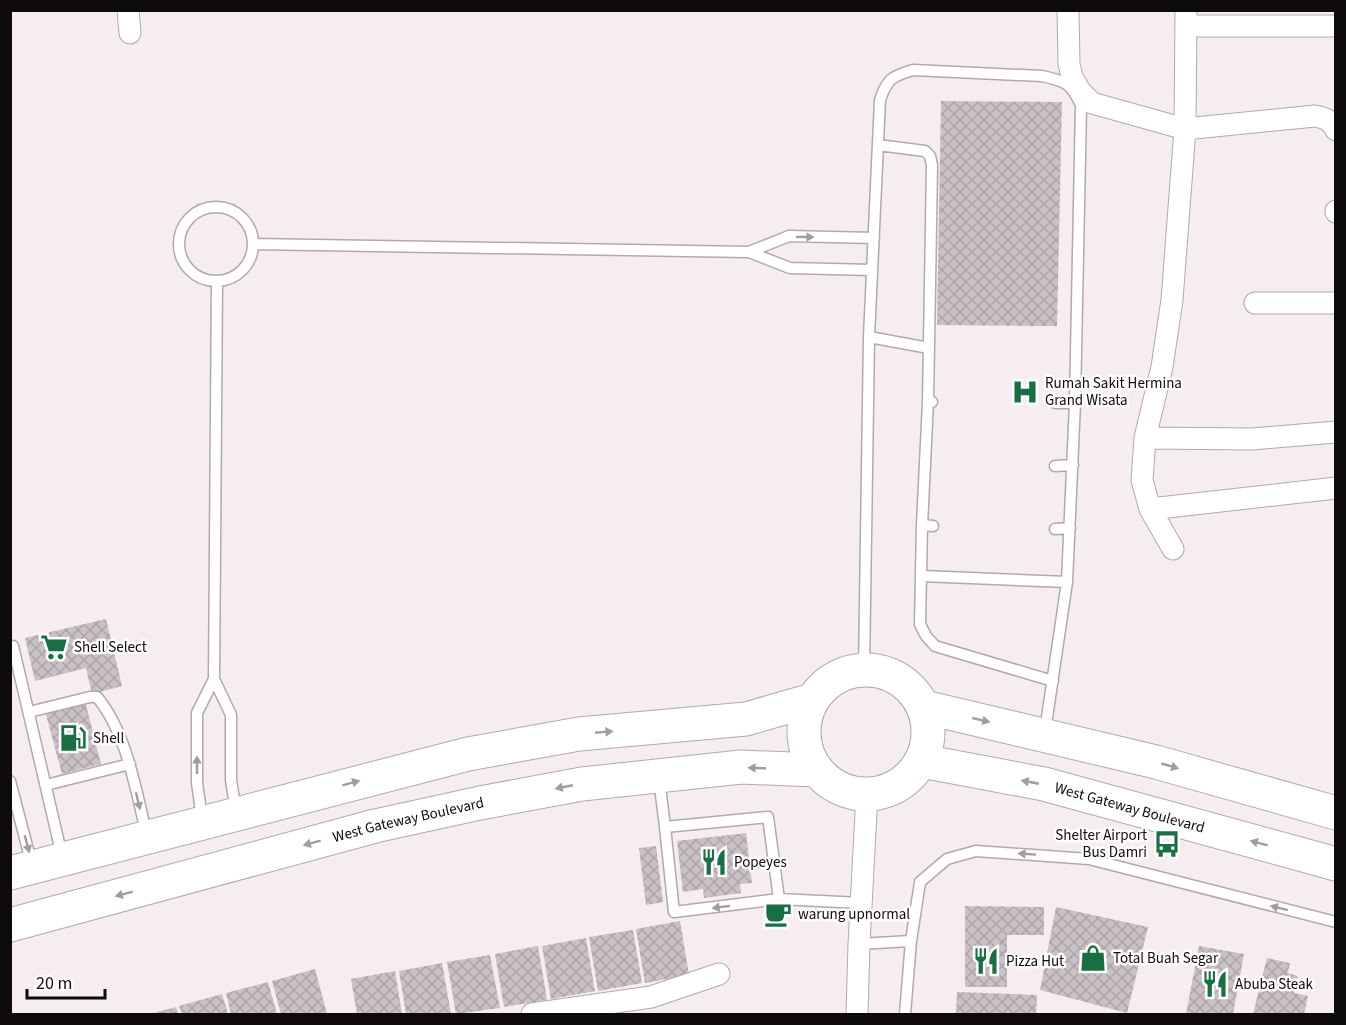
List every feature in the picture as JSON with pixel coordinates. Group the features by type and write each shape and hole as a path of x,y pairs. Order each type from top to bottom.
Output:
{"main road":[{"path":"864,669 883,671 900,679 914,691 924,707 928,720 927,748 922,761 899,785 884,792 867,794 848,792 830,783 816,770 807,753 804,735 805,717 812,700 834,678 848,672 864,669"},
{"path":"36,866 468,754 579,734 746,719 812,700"},
{"path":"924,707 1045,734 1167,765 1335,813"},
{"name":"West Gateway Boulevard","path":"922,761 1044,784 1335,864"},
{"name":"West Gateway Boulevard","path":"10,925 375,826 480,803 582,784 741,767 816,770"},
{"path":"221,818 235,863"}],"street":[{"path":"128,10 130,33"},
{"path":"1068,10 1069,64 1072,77 1080,91 1092,103 1185,129 1315,116 1332,123"},
{"path":"1173,549 1150,509 1142,480 1145,438 1162,367 1172,300 1185,129 1186,18 1335,26"},
{"path":"1255,303 1335,303"},
{"path":"1145,438 1252,439 1335,432"},
{"path":"1150,509 1335,488"},
{"path":"858,1014 859,944 867,794"},
{"path":"532,1014 650,1006 719,974"}],"lane":[{"path":"864,669 869,337 880,100 885,84 896,75 914,70 1042,75 1061,80 1070,85 1081,105 1075,403 1067,582 1045,734"},
{"path":"878,145 925,151 930,156 932,165 928,526 922,576 920,624 926,636 935,646 1053,681"},
{"path":"208,207 230,209 248,223 254,244 249,263 235,277 217,282 195,276 181,260 178,237 189,218 208,207"},
{"path":"749,252 789,236 874,238"},
{"path":"254,244 749,252 790,267 872,270"},
{"path":"217,282 214,679 231,715 231,780 221,818"},
{"path":"869,337 929,348"},
{"path":"1055,403 1075,403"},
{"path":"1055,466 1072,465"},
{"path":"1055,529 1070,528"},
{"path":"922,576 1067,582"},
{"path":"13,646 46,785 36,866"},
{"path":"214,679 197,713 197,783 221,818"},
{"path":"29,712 97,697 111,716 130,764 147,838"},
{"path":"46,785 130,764"},
{"path":"659,776 674,912 779,899 861,903"},
{"path":"10,781 14,810 36,866"},
{"path":"665,827 768,817 779,899"},
{"path":"905,1014 911,941 920,882 947,859 976,851 1089,859 1335,922"},
{"path":"859,944 911,941"}],"building":[{"path":"941,101 1062,102 1057,326 937,325"},
{"path":"106,619 122,686 92,694 86,668 35,681 25,638"},
{"name":"Shell","path":"85,701 101,764 62,774 45,711"},
{"name":"Popeyes","path":"746,833 752,883 740,884 741,893 704,898 703,889 683,892 677,841"},
{"path":"656,846 663,902 646,905 639,848"},
{"name":"Pizza Hut","path":"965,906 1044,907 1044,935 1007,935 1007,987 965,987"},
{"name":"Total Buah Segar","path":"1056,907 1148,927 1127,1013 1040,990"},
{"path":"680,921 689,975 645,983 636,929"},
{"path":"633,930 642,983 598,991 589,937"},
{"path":"586,938 595,991 551,999 542,946"},
{"path":"538,946 547,1000 504,1007 495,954"},
{"name":"Abuba Steak","path":"1199,946 1244,954 1233,1014 1186,1014"},
{"path":"490,955 500,1008 456,1014 447,962"},
{"path":"1267,958 1290,963 1288,973 1298,976 1294,993 1308,996 1304,1014 1253,1014"},
{"path":"442,963 451,1014 406,1014 399,971"},
{"path":"315,969 327,1014 281,1014 272,981"},
{"path":"395,971 402,1014 357,1014 351,979"},
{"path":"268,982 277,1014 231,1014 226,993"},
{"path":"957,992 1037,995 1036,1014 956,1014"},
{"path":"222,994 228,1014 182,1014 179,1006"},
{"path":"176,1007 178,1014 150,1014"}],"place":[{"name":"Rumah Sakit Hermina Grand Wisata","path":"1025,392"},
{"name":"Shell Select","path":"54,647"},
{"name":"Shell","path":"73,738"},
{"name":"Shelter Airport Bus Damri","path":"1167,844"},
{"name":"Popeyes","path":"714,862"},
{"name":"warung upnormal","path":"778,914"},
{"name":"Total Buah Segar","path":"1093,958"},
{"name":"Pizza Hut","path":"986,961"},
{"name":"Abuba Steak","path":"1215,984"}]}
